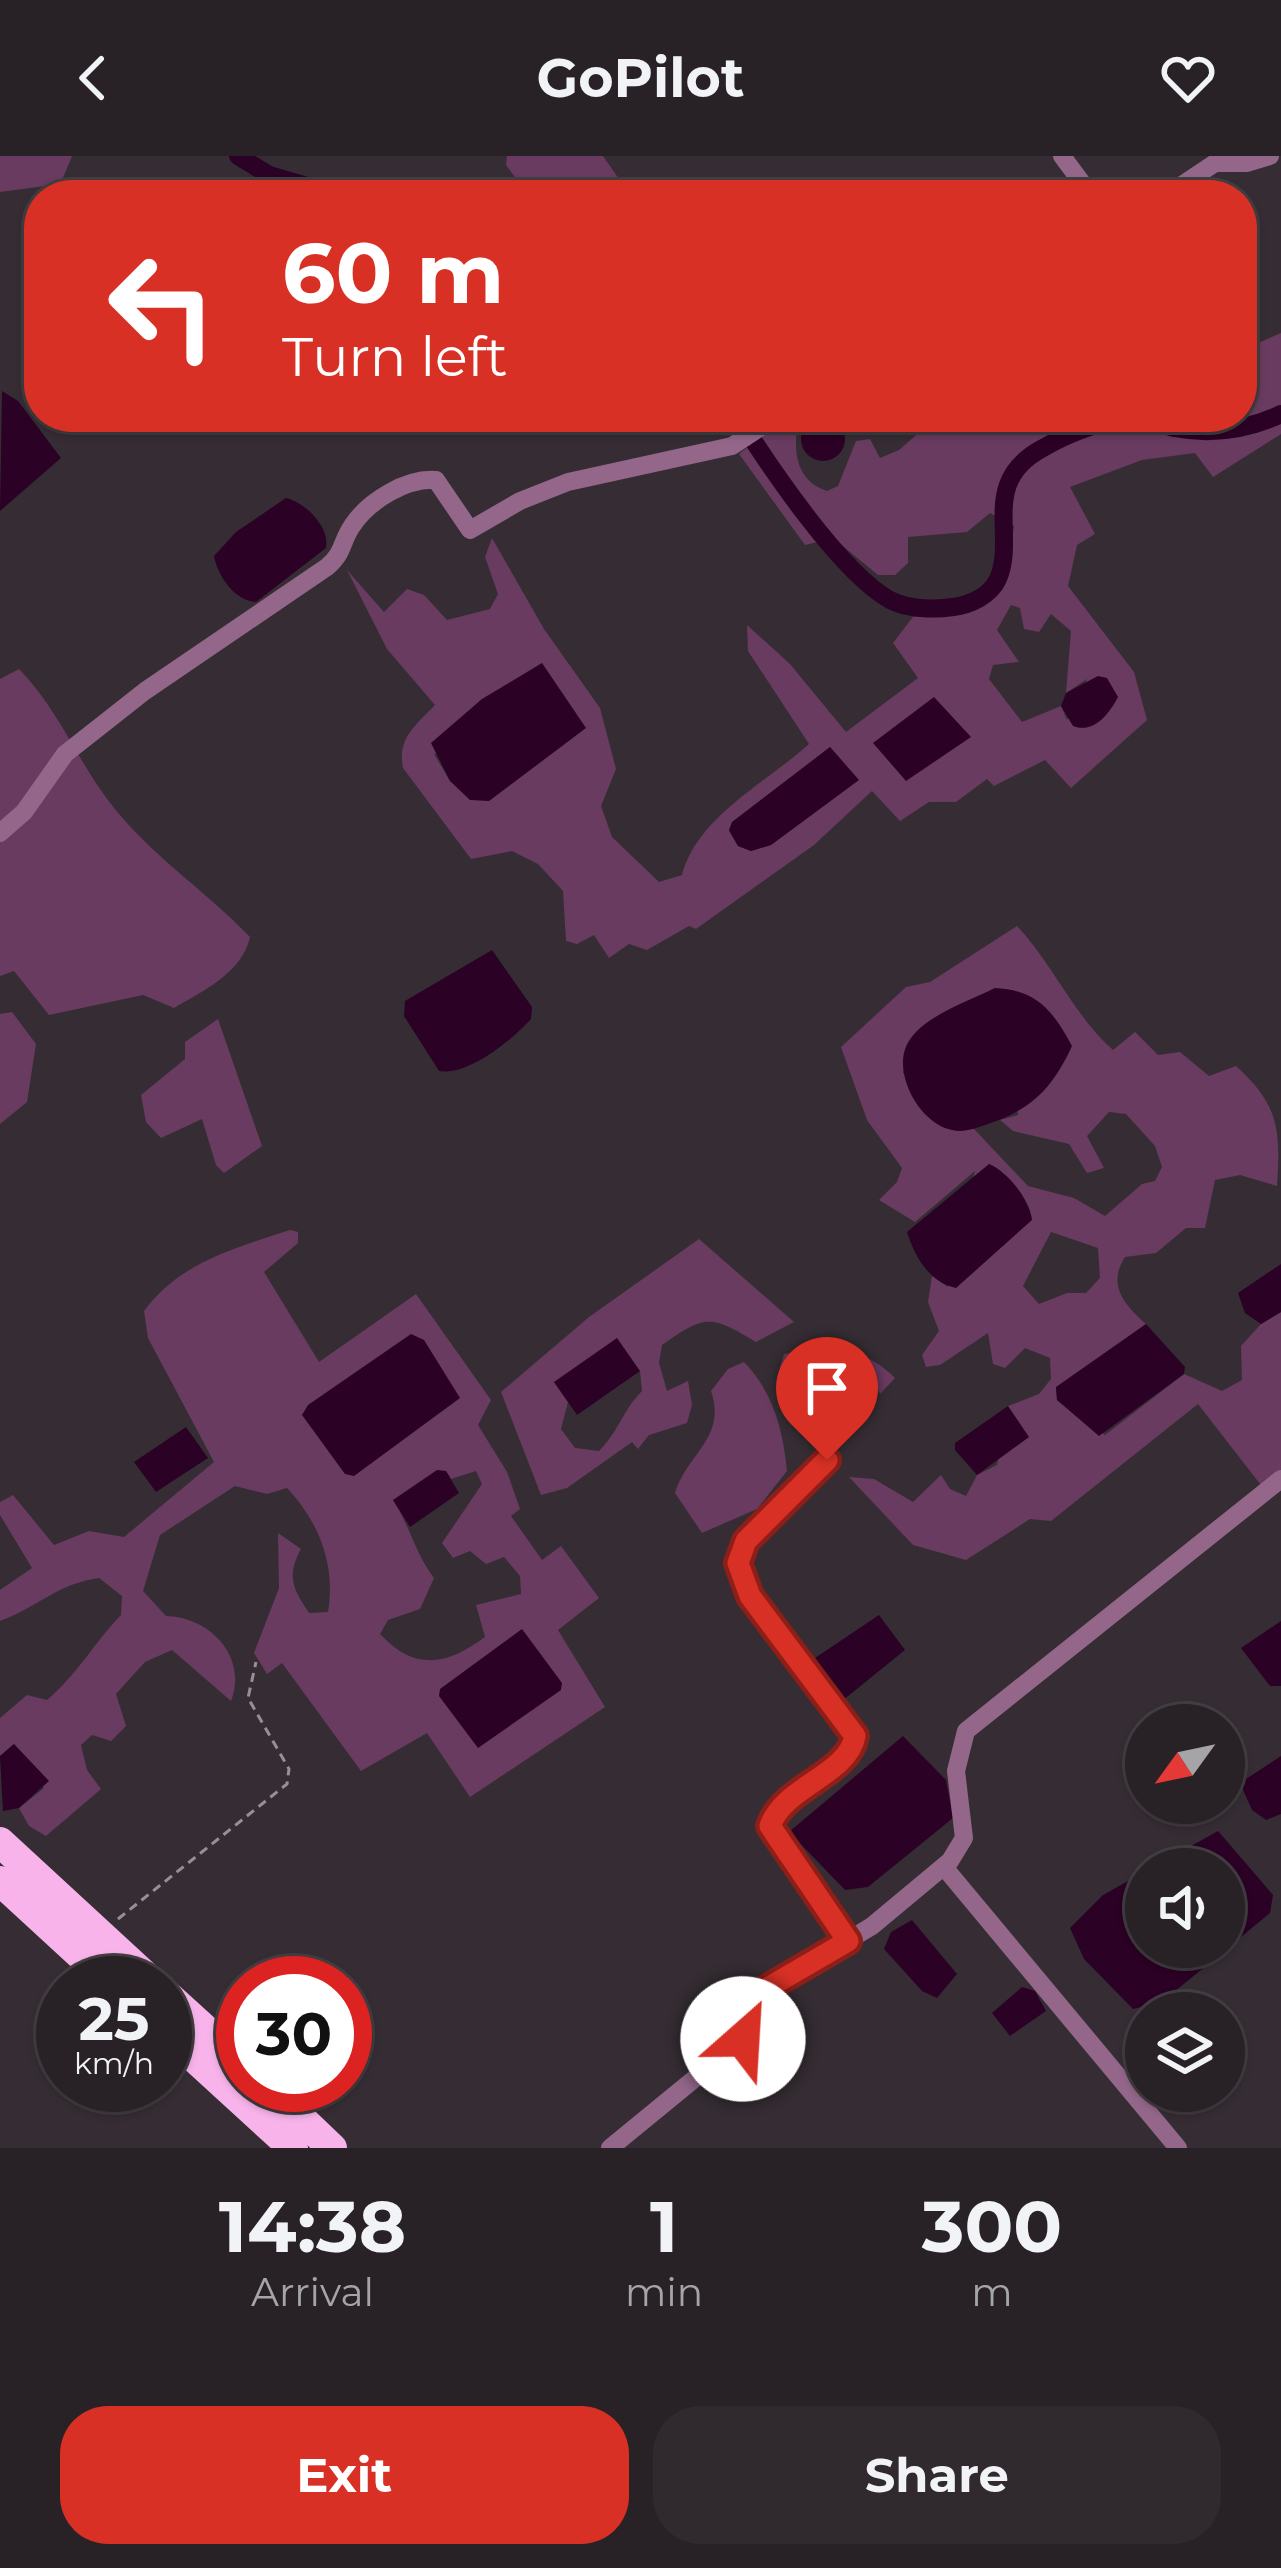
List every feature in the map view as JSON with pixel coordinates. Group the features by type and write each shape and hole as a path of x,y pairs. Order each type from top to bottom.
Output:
{"highway":[{"path":"0,1842 123,1956"},
{"path":"0,1881 82,1956"},
{"path":"192,2018 216,2040"},
{"path":"192,2056 292,2148"},
{"path":"294,2112 332,2148"}],"street":[{"path":"1061,156 1079,180"},
{"path":"1190,180 1215,164 1246,164 1270,156"},
{"path":"0,833 24,812 64,754 327,567 347,546 358,518 398,488 417,478 436,480 470,530 568,482 732,446 751,432"},
{"path":"827,1460 756,1531 738,1563 750,1596 855,1736 844,1756 779,1806 770,1826 848,1941"},
{"path":"610,2148 743,2039 764,1990 906,1903 944,1868 964,1838 956,1772 966,1731 1281,1479"},
{"path":"944,1868 1178,2148"}],"path":[{"path":"101,1936 287,1784 285,1760 257,1721 248,1698 256,1662"}],"shaded area":[{"path":"0,156 72,156 62,180 24,180 24,189 0,192"},
{"path":"507,156 603,156 620,180 517,180 506,165"},
{"path":"1281,333 1281,434 1213,477 1195,453 1142,460 1070,487 1095,534 1077,545 1068,586 1134,672 1147,720 1071,788 1045,760 994,786 987,779 956,802 929,802 900,821 872,791 814,845 696,929 689,926 647,950 629,944 609,958 594,935 577,944 566,941 563,891 538,864 512,851 471,859 403,768 405,740 435,705 387,649 347,570 384,612 407,589 424,595 447,620 490,609 498,594 485,557 492,538 544,629 600,708 616,769 601,806 612,837 659,882 682,875 690,854 717,818 809,744 748,651 747,625 790,664 846,732 918,678 893,643 913,617 959,613 975,607 997,587 1014,526 990,513 967,532 908,537 908,563 895,575 878,575 833,538 805,545 739,454 768,432 797,432 802,470 807,479 827,491 838,486 856,441 870,439 880,458 899,450 920,432 1257,432 1257,343","holes":["1011,605 1020,608 1024,629 1039,632 1051,614 1071,631 1066,693 1087,679 1067,720 1061,706 1022,722 989,679 993,665 1019,662 997,630","585,728 513,782 450,781 434,754","830,747 858,780 771,845 751,851 738,846 729,831"]},
{"path":"2,391 24,409 24,432 41,432 61,458 0,511"},
{"path":"803,432 843,432 843,447 831,459 815,459 803,447"},
{"path":"286,498 315,517 326,548 256,602 248,601 229,586 214,556 236,532"},
{"path":"542,663 586,728 489,801 470,800 450,781 431,743 482,699"},
{"path":"19,669 120,815 250,937 230,971 174,1008 143,995 49,1015 14,971 0,976 0,679"},
{"path":"1098,676 1107,678 1118,697 1094,725 1073,726 1061,706 1066,693"},
{"path":"934,697 971,737 906,781 873,743"},
{"path":"830,747 859,780 771,845 751,851 738,846 729,830 732,822"},
{"path":"1017,926 1113,1050 1135,1032 1158,1055 1180,1052 1209,1076 1236,1066 1261,1093 1277,1133 1277,1186 1240,1175 1215,1180 1205,1228 1186,1228 1156,1253 1125,1257 1118,1276 1120,1294 1146,1324 1056,1388 1057,1400 1105,1435 1184,1374 1222,1391 1242,1380 1241,1346 1261,1324 1281,1312 1281,1474 1264,1489 1198,1404 1051,1521 1030,1519 966,1560 913,1545 849,1477 874,1479 913,1502 941,1475 950,1489 966,1496 977,1475 997,1465 1008,1406 1039,1394 1051,1379 1050,1358 1025,1348 1005,1368 993,1364 988,1333 940,1365 926,1367 922,1355 939,1331 928,1302 932,1276 948,1287 975,1171 915,1222 879,1200 897,1182 902,1168 867,1120 841,1047 906,987 930,982","holes":["995,988 1018,1115 1000,1120 1013,1131 1069,1144 1087,1173 1104,1168 1087,1136 1109,1112 1126,1114 1155,1146 1162,1167 1155,1181 1142,1184 1105,1216 1074,1198 1028,1186 974,1129 903,1073 910,1039","1051,1232 1098,1248 1100,1278 1086,1293 1067,1293 1039,1304 1023,1286"]},
{"path":"492,950 532,1007 531,1019 476,1062 439,1071 404,1016 405,1001"},
{"path":"995,988 1033,998 1058,1022 1072,1046 1057,1074 1029,1104 984,1126 952,1130 940,1126 911,1094 904,1053 925,1024"},
{"path":"12,1012 36,1044 27,1102 0,1124 0,1014"},
{"path":"218,1019 262,1146 224,1173 216,1165 202,1119 161,1138 146,1122 141,1095 185,1059 185,1042"},
{"path":"989,1164 1017,1188 1032,1220 956,1288 946,1285 924,1267 907,1232"},
{"path":"290,1230 298,1232 298,1243 264,1272 319,1362 416,1294 491,1400 478,1425 507,1472 520,1509 511,1516 542,1560 561,1546 599,1598 558,1630 605,1707 470,1797 427,1733 361,1771 282,1663 267,1674 254,1653 279,1588 278,1533 301,1549 293,1575 303,1604 309,1613 328,1612 327,1561 316,1530 287,1488 267,1494 235,1486 160,1535 143,1591 166,1616 198,1624 222,1643 234,1670 231,1701 172,1650 145,1662 116,1694 126,1726 111,1741 92,1735 81,1745 87,1770 101,1789 46,1836 29,1826 19,1808 44,1788 14,1744 0,1756 0,1718 27,1695 47,1700 58,1690 121,1615 122,1596 99,1578 60,1590 0,1621 0,1590 32,1568 0,1515 0,1502 13,1495 54,1545 89,1531 124,1537 214,1462 148,1338 144,1311 191,1269","holes":["446,1471 451,1479 476,1471 482,1484 442,1543 453,1558 470,1551 486,1564 504,1557 520,1576 521,1594 476,1605 485,1637 471,1647 444,1659 418,1659 380,1634 388,1620 420,1609 434,1578 393,1500"]},
{"path":"699,1239 794,1322 756,1342 728,1326 699,1323 662,1345 659,1363 667,1391 688,1381 692,1405 687,1423 649,1435 638,1449 632,1442 567,1488 541,1495 501,1392 589,1317","holes":["640,1371 642,1391 599,1451 575,1448 561,1429 568,1402 554,1382"]},
{"path":"1281,1264 1281,1312 1261,1324 1245,1313 1238,1293"},
{"path":"1146,1324 1185,1367 1184,1374 1099,1436 1057,1400 1056,1387"},
{"path":"411,1334 424,1340 460,1398 354,1476 345,1474 302,1415 308,1405"},
{"path":"617,1338 640,1371 577,1415 554,1382"},
{"path":"812,1349 866,1358 895,1378 880,1394 866,1363 855,1369 848,1388 805,1386 785,1378 780,1367 784,1354"},
{"path":"744,1362 775,1412 787,1471 757,1509 702,1533 675,1493 710,1433 715,1407 711,1391 728,1369"},
{"path":"1008,1406 1029,1437 977,1475 955,1450 955,1443"},
{"path":"186,1427 208,1458 156,1492 134,1462"},
{"path":"437,1470 446,1471 459,1493 410,1527 393,1500"},
{"path":"879,1615 905,1650 842,1701 815,1658"},
{"path":"1281,1621 1281,1686 1270,1686 1241,1648"},
{"path":"522,1629 562,1683 561,1690 478,1748 439,1696 440,1689"},
{"path":"903,1736 946,1780 953,1818 868,1887 845,1890 789,1832"},
{"path":"14,1744 49,1781 19,1808 3,1811 0,1756"},
{"path":"1281,1756 1281,1814 1266,1820 1252,1810 1245,1780"},
{"path":"1218,1831 1233,1848 1188,1848"},
{"path":"1245,1862 1273,1895 1270,1913 1245,1934"},
{"path":"1125,1883 1125,1968 1203,1968 1174,1992 1125,1992 1125,2001 1084,1959 1070,1928 1103,1895"},
{"path":"912,1920 957,1974 937,1998 922,1991 884,1949 891,1932"},
{"path":"1022,1987 1035,1991 1046,2011 1010,2036 992,2013"}],"waterway":[{"path":"238,156 286,180"},
{"path":"1257,423 1281,414"},
{"path":"748,432 807,516 870,586 890,600 938,608 973,602 994,585 1003,562 1004,510 1012,477 1043,448 1078,432"}],"route":[{"path":"743,2039 764,1990 848,1941 770,1826 779,1806 844,1756 855,1736 750,1596 741,1582 738,1563 746,1541 827,1460"}]}
